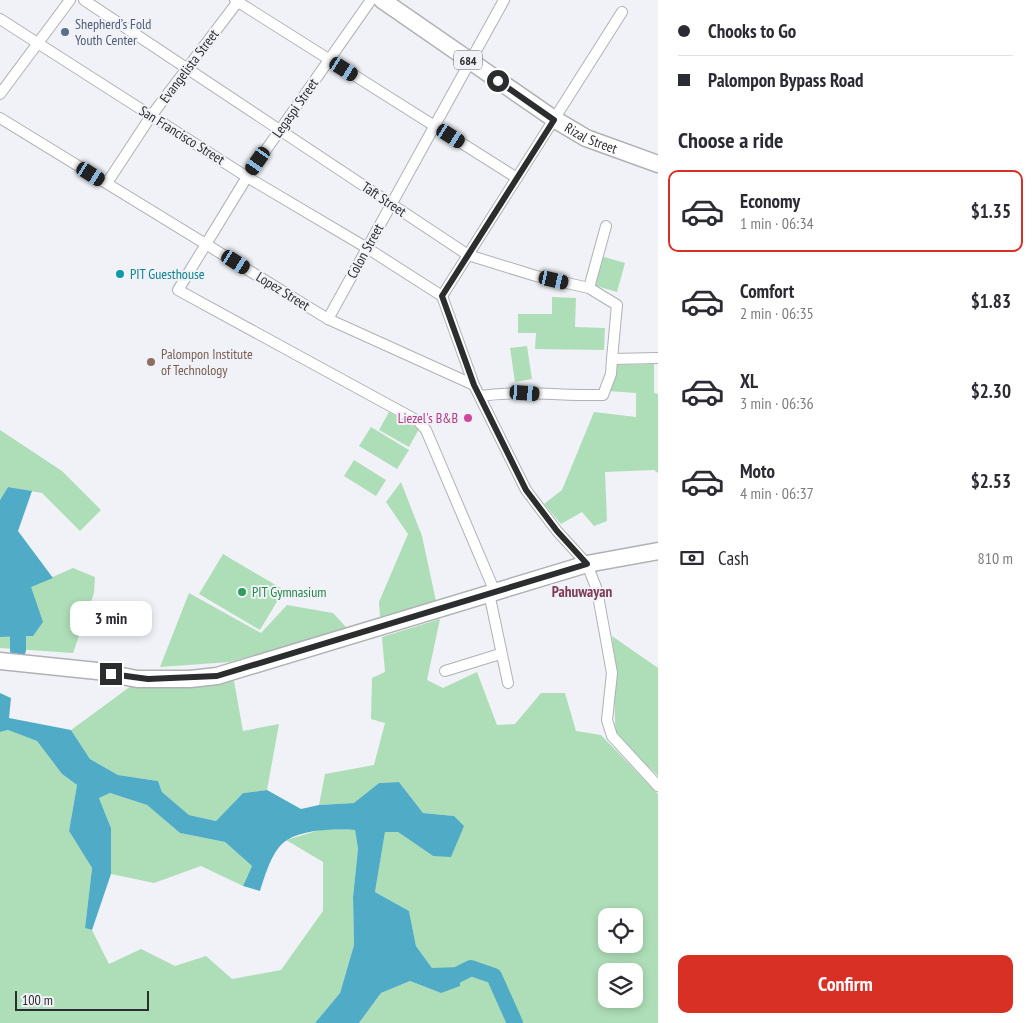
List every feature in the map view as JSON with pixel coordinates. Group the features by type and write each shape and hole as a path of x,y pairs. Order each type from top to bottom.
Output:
{"main road":[{"name":"Rizal Street","path":"382,0 554,120 610,148 658,164"},
{"path":"0,661 97,671 138,678 190,679 217,676 277,660 587,564 658,552"}],"street":[{"path":"0,94 70,0"},
{"name":"Taft Street","path":"84,0 468,255 536,276 589,288 617,304 612,359"},
{"name":"Legaspi Street","path":"371,0 248,177 178,290 418,421 426,430 492,592"},
{"name":"Colon Street","path":"328,319 504,0"},
{"path":"237,1 517,178"},
{"name":"Evangelista Street","path":"107,183 152,116 237,1"},
{"path":"622,12 442,296 474,385 526,490 557,531 587,564 597,590 612,673 607,720 612,736 658,786"},
{"name":"San Francisco Street","path":"0,19 248,177 367,248 442,296"},
{"name":"Lopez Street","path":"0,118 328,319 474,385"},
{"path":"589,288 606,226"},
{"path":"480,396 510,392 572,396 603,395 611,374 612,359 658,358"},
{"path":"492,592 500,654 508,683"},
{"path":"445,671 500,654"}],"green space":[{"path":"601,256 625,263 617,292 593,285"},
{"path":"552,297 576,298 575,327 605,328 604,350 535,349 536,333 518,333 518,314 552,314"},
{"path":"527,346 532,379 515,382 510,348"},
{"path":"654,364 654,393 658,394 658,473 654,470 605,472 607,521 594,526 582,512 561,524 544,504 562,490 594,412 636,417 636,393 607,391 614,365"},
{"path":"389,412 419,429 409,447 379,430"},
{"path":"371,427 409,450 397,469 359,446"},
{"path":"0,430 62,471 101,510 80,531 42,493 8,487 0,500"},
{"path":"354,460 386,480 376,496 344,476"},
{"path":"401,482 422,536 436,601 380,617 379,602 408,534 386,502"},
{"name":"PIT Gymnasium","path":"223,554 284,590 260,630 199,594"},
{"path":"73,568 95,577 94,593 73,653 0,648 0,637 33,636 30,587"},
{"path":"189,593 261,633 287,605 333,613 347,628 230,662 160,667"},
{"path":"440,619 427,680 443,688 477,672 497,725 515,724 541,693 565,693 576,731 601,735 658,794 658,1023 359,1023 381,993 410,981 441,993 432,968 416,946 409,911 375,892 385,831 398,832 433,856 454,816 423,813 399,782 379,783 355,803 319,805 325,774 374,765 385,723 371,719 372,678 385,672 382,637"},
{"path":"612,636 658,668 658,776 616,736"},
{"path":"234,681 243,731 279,724 267,790 243,793 216,821 189,815 162,792 158,781 118,775 90,759 71,730 131,686"},
{"path":"8,730 37,741 62,774 77,785 69,831 92,868 85,928 92,930 109,964 141,949 175,966 206,956 232,979 281,970 323,911 323,862 286,840 323,829 355,830 358,849 353,897 354,945 340,993 315,1023 0,1023 0,732"},
{"path":"110,793 147,805 180,833 225,842 252,866 243,886 201,866 154,883 111,874 111,828 99,798"}],"water":[{"path":"8,487 32,491 18,531 53,578 31,587 43,622 33,636 0,637 0,500"},
{"path":"0,693 11,698 9,718 71,730 90,759 118,775 158,781 162,792 189,815 216,821 243,793 267,790 301,809 319,805 354,803 379,783 399,782 423,813 454,816 464,826 451,857 433,856 398,832 385,832 375,892 409,911 416,946 432,968 460,967 460,986 441,993 410,981 381,993 359,1023 315,1023 340,993 354,945 353,897 358,849 355,830 311,832 294,836 287,840 273,856 260,891 243,886 252,866 225,842 180,833 147,805 110,793 99,798 111,828 111,874 92,930 85,928 92,868 69,831 77,785 62,774 37,741 8,730 0,732"}],"waterway":[{"path":"13,615 18,636 18,650"},
{"path":"441,983 471,968 494,976 515,1023"}],"place":[{"name":"Shepherd’s Fold Youth Center","path":"65,32"},
{"name":"PIT Guesthouse","path":"120,274"},
{"name":"Palompon Institute of Technology","path":"151,362"},
{"name":"Liezel's B&B","path":"468,418"},
{"name":"PIT Gymnasium","path":"242,592"}],"district":[{"name":"Pahuwayan","path":"582,591"}],"route":[{"path":"111,674 148,679 190,679 217,676 277,660 423,613 587,564 557,531 526,490 474,385 442,296 554,120 498,81"}]}
